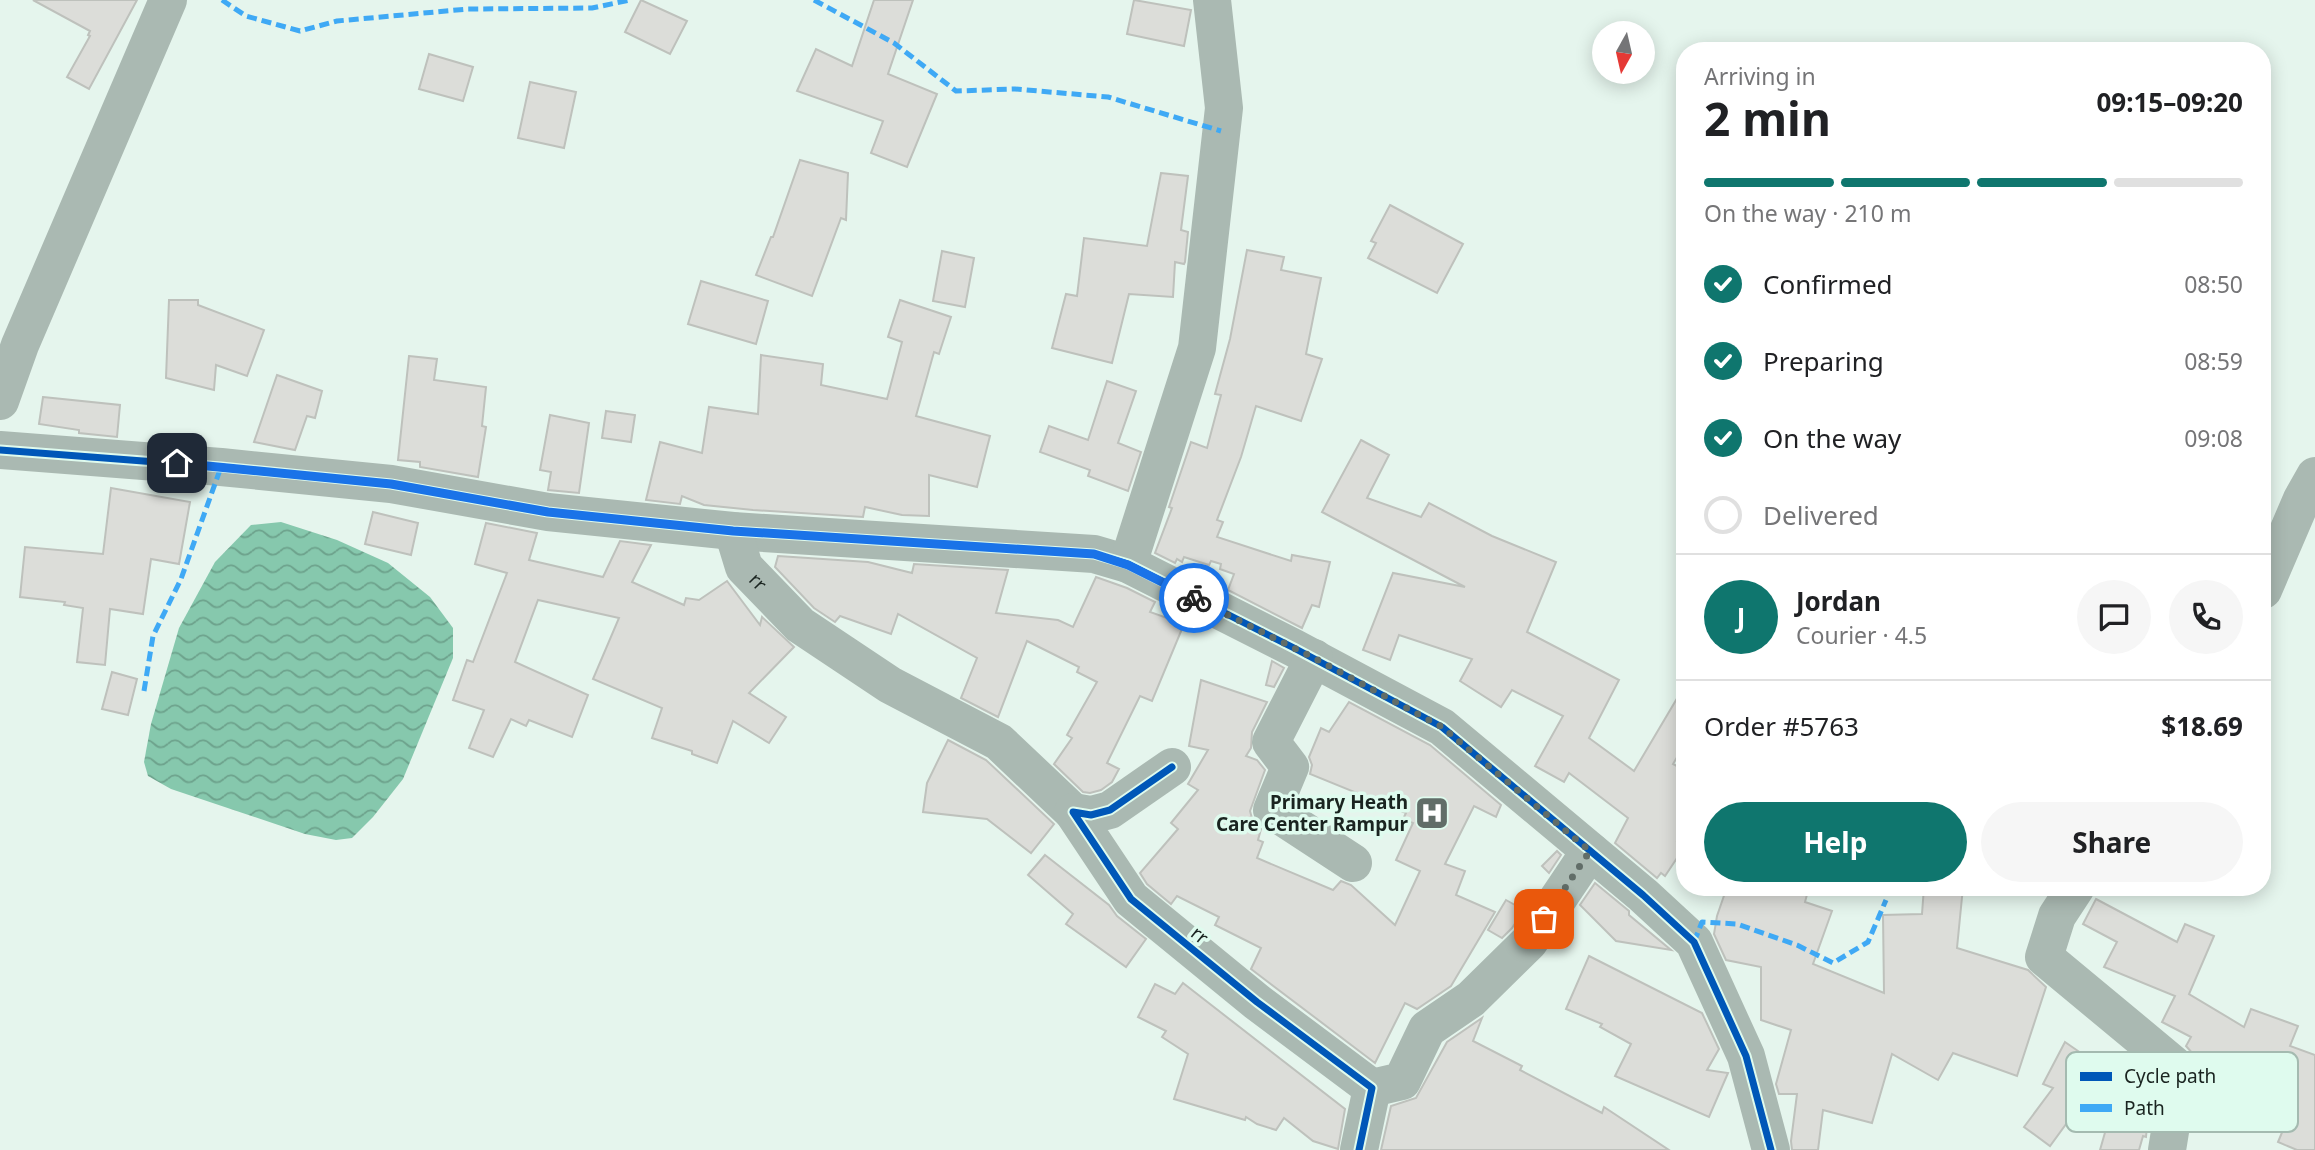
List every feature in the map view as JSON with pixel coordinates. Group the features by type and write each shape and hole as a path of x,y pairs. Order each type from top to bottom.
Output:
{"street":[{"path":"0,401 20,345 168,0"},
{"path":"1128,565 1197,348 1223,108 1212,0"},
{"path":"0,450 221,467 391,484 548,512 733,531 1094,554 1128,565 1314,658 1442,727 1643,895 1694,943 1746,1056 1771,1150"},
{"path":"2271,571 2302,499 2315,476"},
{"name":"rr","path":"733,531 744,567 800,625 890,685 999,742 1073,812 1131,899 1257,1002 1372,1088"},
{"path":"1314,658 1271,742 1290,767 1272,810 1353,863"},
{"path":"1073,812 1091,815 1110,810 1172,767"},
{"path":"1359,1150 1372,1088 1402,1081 1427,1029 1471,999 1529,942 1590,851"},
{"path":"2070,896 2057,916 2044,957 2158,1052"},
{"path":"2166,1150 2169,1132"}],"water":[{"path":"281,522 337,540 388,563 430,597 453,628 453,658 403,779 373,817 352,838 336,840 305,834 171,789 148,776 144,762 151,724 179,628 215,562 251,525"}],"building":[{"path":"33,0 137,0 89,89 67,77 90,36 90,31"},
{"path":"641,0 687,21 670,54 625,32"},
{"path":"874,0 913,0 888,74 937,94 907,167 871,153 883,121 797,91 816,49 852,66"},
{"path":"1134,0 1191,10 1184,46 1127,34"},
{"path":"429,54 473,67 463,101 419,89"},
{"path":"530,82 576,92 564,148 518,138"},
{"path":"800,160 848,173 846,220 841,218 812,296 756,275 773,237"},
{"path":"1161,173 1188,176 1181,230 1188,232 1185,262 1175,262 1173,297 1129,294 1112,363 1052,348 1066,294 1077,296 1084,238 1147,246"},
{"path":"1390,205 1463,244 1437,293 1368,258 1376,243 1371,241"},
{"path":"1247,250 1284,257 1281,270 1321,278 1306,354 1322,359 1301,421 1256,406 1241,457 1217,520 1223,522 1217,537 1291,561 1292,555 1330,562 1319,607 1312,605 1302,628 1228,590 1234,574 1220,569 1221,564 1211,561 1209,565 1184,557 1182,562 1177,559 1175,563 1155,553 1172,508 1169,507 1191,442 1207,448 1221,395 1215,394 1230,339"},
{"path":"942,251 974,258 965,307 933,301"},
{"path":"701,281 768,301 756,344 688,324"},
{"path":"169,300 198,300 198,305 264,330 247,376 216,365 214,390 166,378"},
{"path":"900,300 951,317 939,354 934,352 916,416 990,436 977,487 929,475 929,516 902,515 865,507 863,517 753,510 704,505 682,496 680,504 646,500 660,442 702,453 709,407 758,414 761,355 823,364 821,385 887,399 902,342 888,337"},
{"path":"409,356 437,359 434,380 486,387 482,426 486,427 478,477 420,467 420,462 398,460"},
{"path":"277,375 322,391 315,418 307,416 295,450 254,442"},
{"path":"1107,381 1136,391 1118,443 1141,452 1128,491 1088,476 1090,470 1040,452 1049,426 1088,440"},
{"path":"43,397 120,405 117,437 79,433 79,430 39,424"},
{"path":"606,411 635,415 631,442 602,438"},
{"path":"550,415 589,423 579,493 548,490 551,472 540,470"},
{"path":"1361,440 1389,455 1367,498 1421,517 1429,503 1492,536 1556,562 1527,632 1619,680 1589,738 1634,771 1676,700 1676,759 1673,764 1676,766 1676,860 1665,876 1661,873 1657,878 1615,843 1628,818 1569,773 1564,782 1535,766 1563,716 1512,690 1501,707 1460,681 1472,659 1399,635 1390,660 1363,650 1393,573 1465,587 1322,512"},
{"path":"111,488 190,502 179,564 151,559 143,614 110,609 105,665 77,662 83,608 64,605 65,602 20,597 25,547 103,554"},
{"path":"373,512 418,523 411,555 365,544"},
{"path":"486,523 537,533 529,560 603,577 620,541 651,545 632,582 684,605 686,598 699,600 727,581 760,625 762,617 794,647 749,693 786,717 769,743 733,721 717,763 692,754 692,751 652,738 662,708 593,679 619,618 538,600 515,662 588,695 572,737 529,720 526,726 511,719 493,757 469,748 484,710 453,700 467,660 473,662 507,573 475,564"},
{"path":"778,556 868,562 912,573 914,564 1008,570 996,613 1058,620 1073,627 1096,577 1155,602 1150,612 1184,624 1152,701 1140,696 1107,763 1119,769 1112,782 1101,790 1083,792 1054,764 1072,738 1067,735 1097,682 1077,672 1079,667 1027,641 998,717 961,698 977,658 898,614 891,634 840,616 835,622 814,608 775,567"},
{"path":"1272,661 1284,668 1274,687 1266,685"},
{"path":"112,672 137,679 128,715 102,709"},
{"path":"1201,680 1267,702 1252,732 1251,748 1246,756 1257,760 1265,770 1250,811 1253,822 1261,829 1258,840 1263,842 1257,858 1333,890 1341,881 1351,885 1395,925 1420,871 1396,860 1413,823 1403,819 1406,813 1310,774 1312,765 1309,757 1321,728 1329,732 1349,702 1430,745 1501,805 1496,817 1474,806 1445,864 1465,871 1456,895 1495,912 1451,986 1417,1009 1405,1003 1375,1063 1251,969 1261,948 1215,925 1219,917 1177,896 1171,904 1147,884 1140,873 1178,829 1171,823 1198,790 1188,784 1208,750 1189,746"},
{"path":"948,740 986,760 1054,824 1031,853 987,819 923,812 927,783"},
{"path":"1557,851 1561,855 1549,873 1542,866"},
{"path":"1045,855 1109,905 1117,916 1146,939 1126,967 1066,924 1073,914 1028,875"},
{"path":"1595,883 1671,950 1616,941 1580,905"},
{"path":"1724,896 1807,896 1805,902 1832,911 1813,964 1884,993 1883,915 1922,914 1923,896 1962,896 1957,948 2028,970 2046,987 2017,1076 1953,1053 1938,1080 1892,1054 1872,1123 1823,1110 1818,1150 1792,1150 1797,1094 1779,1094 1776,1084 1791,1030 1761,1020 1761,967 1726,960 1714,934"},
{"path":"2096,899 2177,942 2185,924 2214,936 2189,994 2244,1027 2251,1009 2298,1026 2290,1046 2315,1055 2315,1150 2297,1150 2278,1142 2282,1132 2298,1132 2298,1052 2191,1052 2186,1046 2191,1037 2162,1022 2175,996 2104,967 2117,942 2083,924"},
{"path":"1506,900 1524,910 1502,938 1488,930"},
{"path":"1589,956 1702,1013 1719,1049 1707,1070 1728,1073 1709,1117 1615,1076 1631,1044 1600,1027 1602,1024 1566,1009"},
{"path":"1183,983 1345,1109 1338,1149 1313,1141 1284,1118 1276,1130 1246,1117 1245,1120 1174,1099 1188,1054 1162,1037 1166,1031 1138,1017 1155,984 1175,994"},
{"path":"1482,1018 1473,1041 1522,1066 1520,1070 1602,1113 1604,1107 1669,1150 1381,1150 1391,1106 1416,1098 1447,1042"},
{"path":"2065,1042 2079,1052 2066,1052 2066,1124 2050,1146 2024,1127 2053,1088 2043,1084"},
{"path":"2105,1132 2146,1132 2139,1150 2100,1150"}],"marked path":[{"path":"222,0 246,16 300,31 337,21 468,9 592,8 630,0"},
{"path":"814,0 894,43 956,91 1015,89 1108,97 1221,131"},
{"path":"144,691 153,636 181,579 221,467"},
{"path":"1694,942 1702,922 1737,924 1797,945 1833,963 1868,942 1886,900"}],"cycle path":[{"path":"0,450 221,467 391,484 548,512 733,531 1094,554 1128,564 1442,727 1643,895 1694,942 1746,1056 1771,1150"},
{"path":"1172,767 1110,810 1091,815 1073,812 1131,899 1257,1002 1372,1088 1359,1150"}],"way so far":[{"path":"1194,598 1314,658 1442,727 1590,851 1544,919"}],"place":[{"name":"Primary Heath Care Center Rampur","path":"1432,813"}],"route":[{"path":"177,463 391,484 548,512 733,531 1094,554 1128,565 1194,598"}]}
